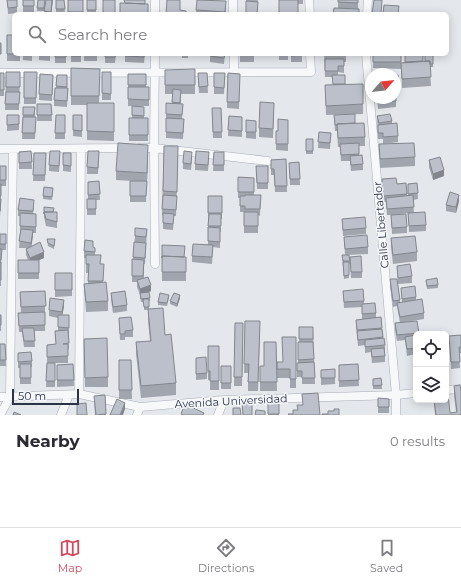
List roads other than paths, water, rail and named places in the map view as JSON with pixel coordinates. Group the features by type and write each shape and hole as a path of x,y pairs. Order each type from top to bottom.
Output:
{"street":[{"path":"155,0 155,12"},
{"path":"233,0 233,12"},
{"path":"309,0 310,12"},
{"path":"367,12 368,0"},
{"path":"155,56 155,264"},
{"path":"234,56 234,73"},
{"path":"0,73 311,72 310,56"},
{"name":"Calle Libertador","path":"366,56 396,395 396,415"},
{"path":"0,149 154,148 268,161"},
{"path":"0,415 10,397 12,149"},
{"path":"79,394 81,149"},
{"path":"449,390 461,389"},
{"name":"Avenida Universidad","path":"0,397 79,394 140,407 224,400 413,393"},
{"path":"61,415 69,395"},
{"path":"218,415 224,400"},
{"path":"136,415 140,407"}]}
